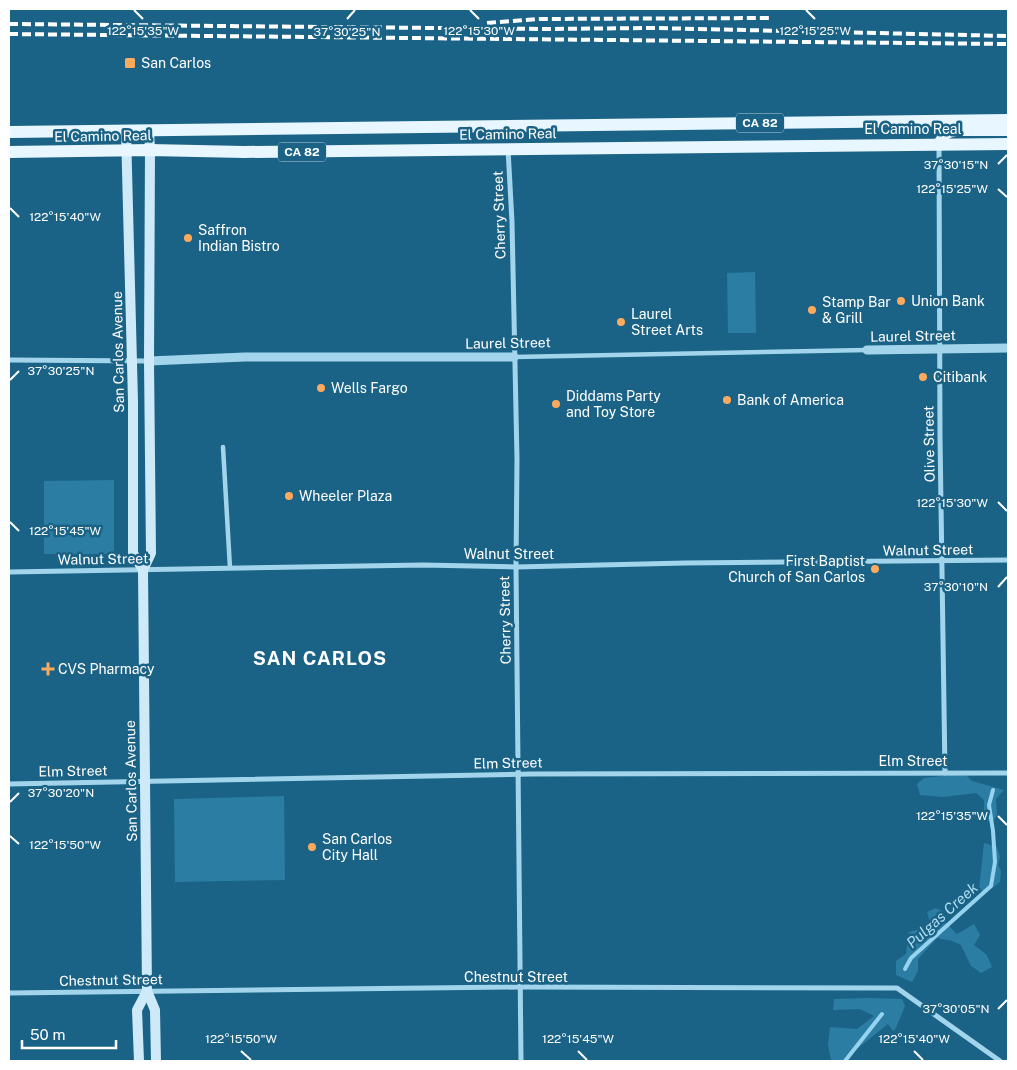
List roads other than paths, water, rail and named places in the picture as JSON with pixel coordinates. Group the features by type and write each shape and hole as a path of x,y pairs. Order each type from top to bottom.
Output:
{"main road":[{"name":"El Camino Real","path":"9,132 1008,120"},
{"path":"508,149 512,126"},
{"path":"939,144 946,133 955,130 1008,130"},
{"name":"San Carlos Avenue","path":"126,131 133,460 133,553 143,570"},
{"name":"San Carlos Avenue","path":"149,131 151,553 143,570 144,781 147,991 155,1010 156,1061"},
{"name":"El Camino Real","path":"9,152 150,150 244,152 1008,144"},
{"name":"San Carlos Avenue","path":"139,1061 137,1010 147,991"}],"street":[{"name":"Olive Street","path":"939,144 945,773"},
{"name":"Cherry Street","path":"508,149 512,222 517,459 516,567 521,1061"},
{"name":"Laurel Street","path":"9,360 149,361 245,357 514,358 1008,348"},
{"path":"223,447 230,568"},
{"name":"Walnut Street","path":"9,572 423,565 516,567 685,563 1008,560"},
{"name":"Elm Street","path":"9,784 518,774 1008,772"},
{"name":"Chestnut Street","path":"9,993 520,987 897,988 1000,1061"}],"waterway":[{"name":"Pulgas Creek","path":"905,969 911,958 991,886 995,862 989,805 993,790"},
{"name":"Pulgas Creek","path":"845,1061 882,1014"}],"railway":[{"path":"487,23 537,19 772,18"},
{"path":"9,24 543,29 655,28 1008,36"},
{"path":"9,34 1008,44"}],"place":[{"name":"San Carlos","path":"130,63"},
{"name":"Saffron Indian Bistro","path":"188,238"},
{"name":"Union Bank","path":"901,301"},
{"name":"Stamp Bar & Grill","path":"812,310"},
{"name":"Laurel Street Arts","path":"621,322"},
{"name":"Citibank","path":"923,377"},
{"name":"Wells Fargo","path":"321,388"},
{"name":"Bank of America","path":"727,400"},
{"name":"Diddams Party and Toy Store","path":"556,404"},
{"name":"Wheeler Plaza","path":"289,496"},
{"name":"First Baptist Church of San Carlos","path":"875,569"},
{"name":"CVS Pharmacy","path":"48,669"},
{"name":"San Carlos City Hall","path":"312,847"}],"district":[{"name":"SAN CARLOS","path":"320,658"}]}
